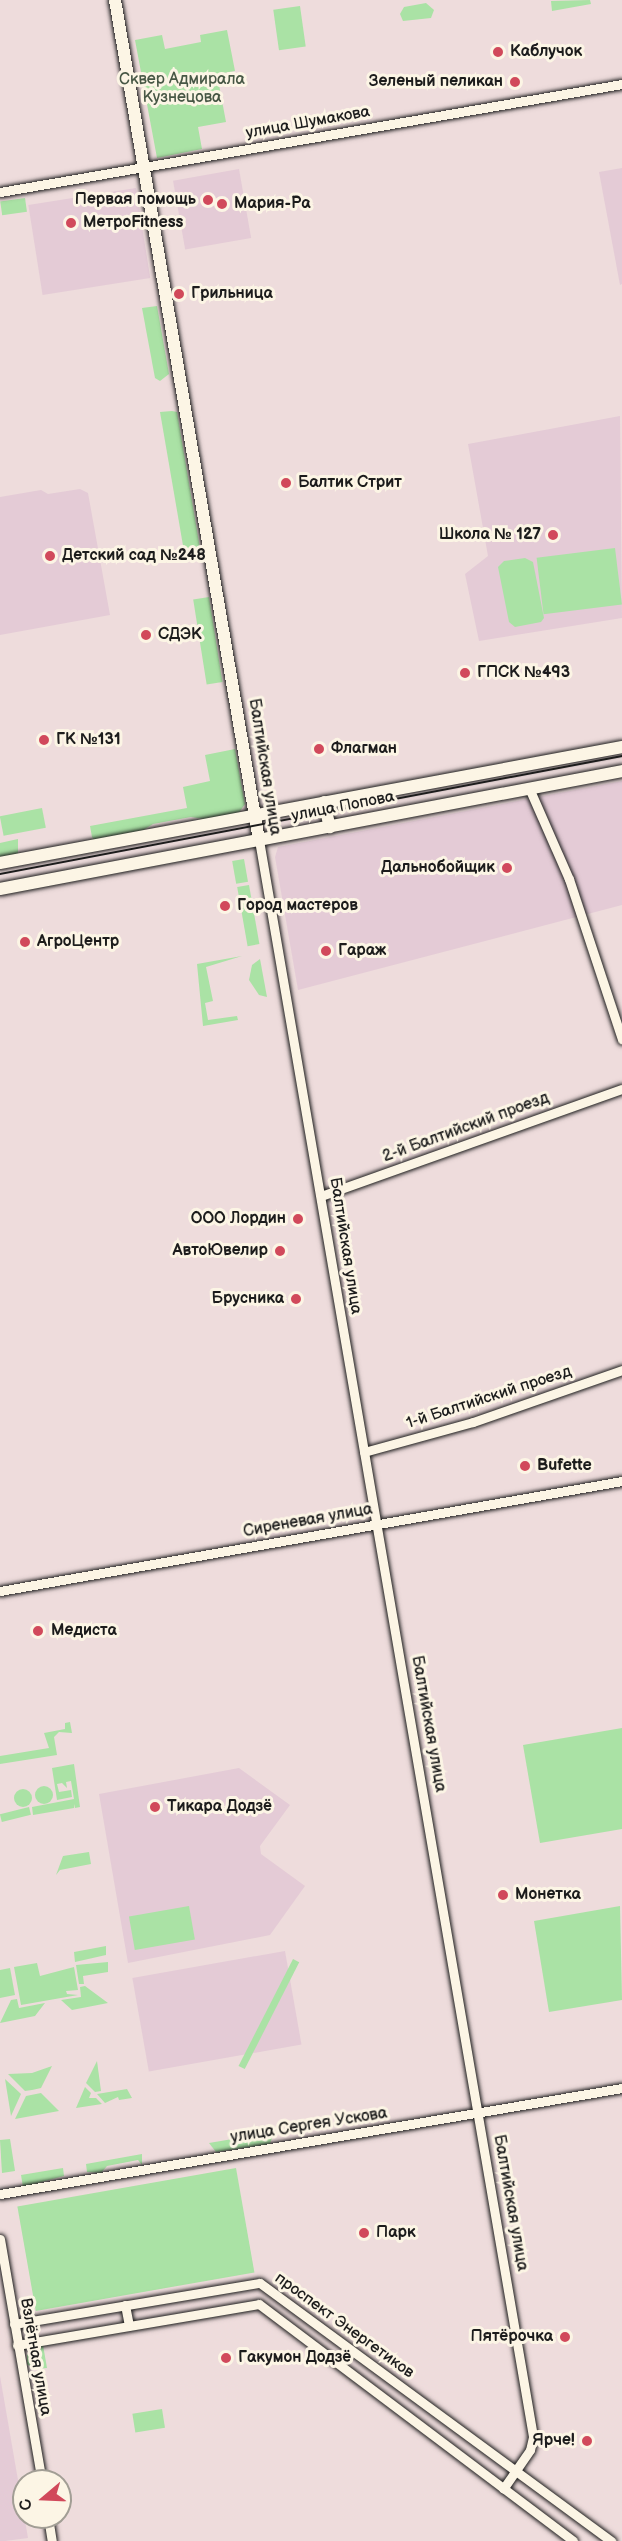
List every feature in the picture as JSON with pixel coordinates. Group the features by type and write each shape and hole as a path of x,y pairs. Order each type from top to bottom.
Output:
{"main road":[{"name":"Балтийская улица","path":"115,0 259,840"},
{"name":"улица Попова","path":"0,863 622,747"},
{"name":"улица Попова","path":"0,889 622,771"},
{"path":"324,802 330,826"}],"street":[{"name":"улица Шумакова","path":"0,192 622,84"},
{"path":"529,788 569,879 622,1040"},
{"name":"Балтийская улица","path":"259,840 533,2437 530,2450 503,2488"},
{"name":"2-й Балтийский проезд","path":"321,1196 622,1089"},
{"name":"1-й Балтийский проезд","path":"364,1452 473,1422 622,1370"},
{"name":"Сиреневая улица","path":"0,1591 622,1481"},
{"name":"улица Сергея Ускова","path":"0,2194 622,2088"},
{"name":"Взлётная улица","path":"0,2239 40,2469"},
{"name":"проспект Энергетиков","path":"14,2324 260,2283 611,2541"},
{"name":"проспект Энергетиков","path":"17,2345 259,2304 573,2541"},
{"path":"125,2305 129,2326"}],"shaded area":[{"path":"622,168 622,284 620,285 599,172"},
{"path":"239,169 251,238 185,250 173,181"},
{"path":"136,188 150,278 43,295 28,205"},
{"name":"Школа № 127","path":"620,416 622,618 479,641 465,574 488,556 468,444"},
{"name":"Детский сад №248","path":"80,489 88,493 110,615 0,635 0,497 41,490 48,494"},
{"path":"622,781 622,905 298,990 275,857 278,847"},
{"path":"239,1768 290,1805 260,1846 261,1854 305,1886 270,1935 128,1963 99,1794"},
{"path":"285,1951 301,2045 149,2071 132,1978"},
{"path":"0,2376 16,2469 12,2469 12,2529 26,2529 28,2538 0,2541"}],"green space":[{"path":"590,0 591,4 552,11 551,1"},
{"path":"426,3 434,10 431,18 403,21 400,14 404,7"},
{"path":"300,6 306,47 279,50 273,10"},
{"name":"Сквер Адмирала Кузнецова","path":"227,30 235,71 217,74 226,122 198,127 202,149 157,158 135,40 162,35 165,49 201,42 200,35"},
{"path":"25,198 27,212 2,215 0,201"},
{"path":"157,306 169,374 160,381 155,378 142,308"},
{"path":"160,412 177,412 201,554 185,557"},
{"path":"615,548 622,605 544,614 537,558"},
{"path":"525,558 533,562 544,618 541,622 515,627 509,622 498,567 504,561"},
{"path":"209,597 222,682 207,684 193,600"},
{"path":"235,749 245,804 238,814 210,820 191,817 153,824 137,834 94,840 92,837 90,826 187,808 183,787 210,781 205,755"},
{"path":"42,808 46,828 4,836 0,816"},
{"path":"18,839 18,854 0,859 0,843"},
{"path":"244,859 248,882 236,884 232,861"},
{"path":"249,885 259,944 248,946 237,887"},
{"path":"242,956 206,967 213,1001 205,1003 208,1020 237,1016 238,1020 203,1026 197,964"},
{"path":"260,959 267,997 259,995 249,980 252,965"},
{"path":"70,1722 72,1733 59,1732 54,1737 57,1755 0,1764 0,1756 49,1748 44,1733 65,1729 65,1723"},
{"path":"622,1728 622,1829 540,1843 523,1745"},
{"path":"74,1764 80,1807 75,1808 74,1804 74,1808 33,1815 32,1807 74,1799 71,1781 66,1782 67,1788 62,1783 57,1784 59,1792 71,1790 72,1797 57,1800 52,1768"},
{"path":"44,1786 50,1789 53,1795 50,1801 44,1804 38,1801 35,1795 38,1789"},
{"path":"23,1789 29,1792 32,1798 29,1804 23,1807 17,1804 14,1798 17,1792"},
{"path":"29,1807 31,1815 2,1822 0,1814"},
{"path":"89,1852 91,1864 60,1870 56,1875 63,1856"},
{"path":"189,1906 195,1939 135,1950 129,1917"},
{"path":"620,1906 622,2000 549,2012 534,1921"},
{"path":"106,1946 106,1955 75,1962 74,1952"},
{"path":"293,1959 299,1962 245,2069 239,2066"},
{"path":"108,1962 108,1972 83,1976 84,1984 79,1984 76,1965"},
{"path":"37,1963 40,1976 74,1967 78,1990 66,1991 67,1994 78,1995 21,2005 14,1967"},
{"path":"10,1968 15,1995 0,1998 0,1970"},
{"path":"85,1986 108,2003 72,2010 61,2000 81,1997 80,1987"},
{"path":"17,1999 19,2008 45,2003 35,2016 0,2023 11,2000"},
{"path":"97,2061 101,2091 95,2092 86,2083"},
{"path":"52,2066 41,2088 32,2090 25,2091 8,2074 32,2073"},
{"path":"5,2079 21,2094 11,2116"},
{"path":"85,2087 91,2093 89,2098 96,2098 102,2104 76,2108"},
{"path":"127,2089 132,2098 119,2100 118,2097 105,2103 97,2094"},
{"path":"41,2093 59,2111 15,2119 26,2096"},
{"path":"274,2132 270,2144 216,2152 209,2143"},
{"path":"10,2139 15,2171 2,2173 0,2140"},
{"path":"142,2154 142,2165 138,2160 107,2166 101,2173 87,2172 86,2164"},
{"path":"63,2168 64,2176 23,2187 21,2175"},
{"path":"236,2168 254,2272 36,2311 17,2207"},
{"path":"43,2345 47,2368 34,2369 27,2364 27,2355 32,2349"},
{"path":"162,2409 165,2428 135,2432 132,2414"}],"tram line":[{"path":"0,874 622,756"}],"place":[{"name":"Каблучок","path":"498,52"},
{"name":"Зеленый пеликан","path":"515,82"},
{"name":"Первая помощь","path":"208,200"},
{"name":"Мария-Ра","path":"222,204"},
{"name":"МетроFitness","path":"71,223"},
{"name":"Грильница","path":"179,294"},
{"name":"Балтик Стрит","path":"286,483"},
{"name":"Школа № 127","path":"553,535"},
{"name":"Детский сад №248","path":"50,556"},
{"name":"СДЭК","path":"146,635"},
{"name":"ГПСК №493","path":"465,673"},
{"name":"ГК №131","path":"44,740"},
{"name":"Флагман","path":"319,749"},
{"name":"Дальнобойщик","path":"507,868"},
{"name":"Город мастеров","path":"225,906"},
{"name":"АгроЦентр","path":"25,942"},
{"name":"Гараж","path":"326,951"},
{"name":"ООО Лордин","path":"298,1219"},
{"name":"АвтоЮвелир","path":"280,1251"},
{"name":"Брусника","path":"296,1299"},
{"name":"Bufette","path":"525,1466"},
{"name":"Медиста","path":"38,1631"},
{"name":"Тикара Додзё","path":"155,1807"},
{"name":"Монетка","path":"503,1895"},
{"name":"Парк","path":"364,2233"},
{"name":"Пятёрочка","path":"565,2337"},
{"name":"Гакумон Додзё","path":"226,2358"},
{"name":"Ярче!","path":"587,2441"}]}
